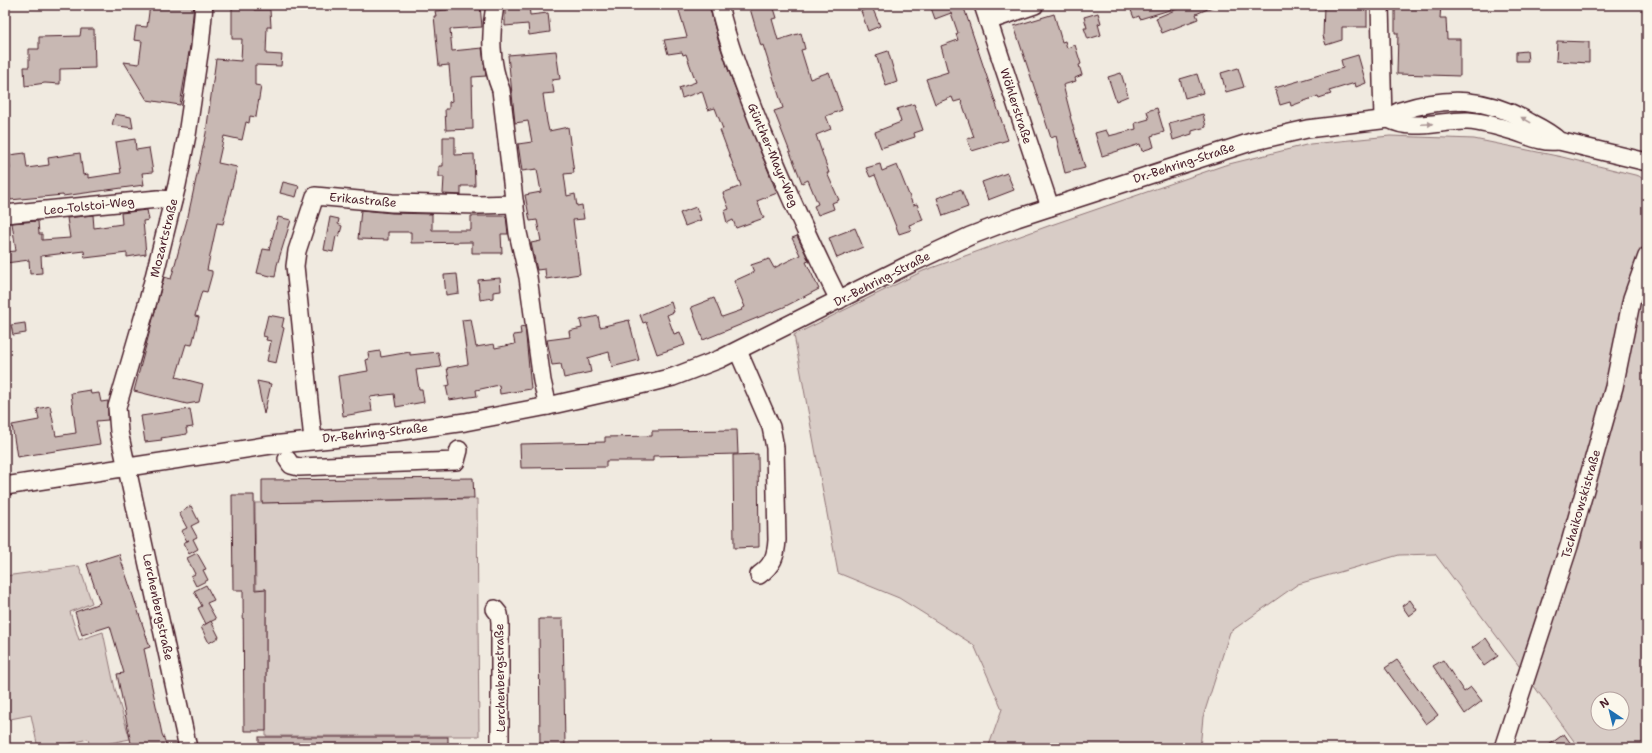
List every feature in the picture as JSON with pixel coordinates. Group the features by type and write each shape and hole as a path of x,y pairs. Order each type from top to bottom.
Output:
{"street":[{"name":"Mozartstraße","path":"127,467 119,432 117,407 143,321 173,200 187,135 200,47 204,5"},
{"path":"495,5 492,26 495,75 501,90 518,233 528,277 542,381 548,406"},
{"name":"Günther-Mayr-Weg","path":"719,5 745,89 789,195 839,300"},
{"path":"986,13 1036,5"},
{"path":"1380,5 1386,119 1403,124 1459,121 1478,122 1505,128 1543,141 1559,141 1647,162"},
{"name":"Wöhlerstraße","path":"986,13 1050,207"},
{"name":"Dr.-Behring-Straße","path":"5,486 271,445 423,428 548,406 673,377 700,368 738,351 941,249 1001,224 1250,142 1307,129 1386,119"},
{"name":"Erikastraße","path":"313,440 296,266 297,251 315,196 392,203 479,206 515,204"},
{"name":"Leo-Tolstoi-Weg","path":"5,214 158,199 173,200"},
{"name":"Tschaikowskistraße","path":"1503,748 1569,546 1614,386 1632,298 1647,256"},
{"path":"738,351 770,427 775,448 776,550 773,561 768,568 759,575"},
{"path":"287,459 291,465 299,467 456,461 459,450"},
{"name":"Lerchenbergstraße","path":"127,467 188,748"},
{"name":"Lerchenbergstraße","path":"496,609 499,614 500,622 500,748"}],"shaded area":[{"path":"1390,136 1474,139 1562,157 1639,176 1647,182 1647,748 1579,748 1435,554 1399,555 1298,584 1230,632 1203,717 1200,748 988,748 1002,709 974,645 899,598 838,573 794,335 923,271 1225,165 1310,144"},
{"path":"477,499 479,736 266,736 266,589 256,589 255,503"},
{"path":"79,566 92,603 70,612 79,640 103,632 115,689 130,739 90,747 88,739 51,748 38,748 31,715 5,720 5,576"}],"building":[{"path":"150,5 194,5 190,46 180,105 147,100 124,62 139,64 142,41 134,40 136,26 147,27"},
{"path":"232,5 254,5 254,10 270,10 271,27 267,27 266,54 282,55 281,66 255,65 255,85 261,86 256,117 250,116 249,123 246,122 242,140 224,136 218,163 237,167 223,224 217,223 207,270 212,271 212,274 207,292 202,291 199,301 195,316 199,317 192,345 186,344 176,377 203,384 199,402 187,404 134,391 164,277 171,279 188,216 206,133 216,59 241,61 242,39 232,39"},
{"path":"480,5 482,27 450,29 452,51 482,48 486,76 472,77 473,129 446,130 445,109 449,109 449,102 452,101 449,65 439,66 434,16 436,16 435,11 447,10 447,7"},
{"path":"505,5 529,5 530,15 548,13 550,32 529,35 528,24 505,26"},
{"path":"683,5 709,5 718,40 729,72 777,193 757,201 764,218 736,228 733,220 727,223 724,211 729,209 723,193 741,186 720,130 723,129 715,108 708,110 702,91 682,98 679,88 696,82 686,54 683,55 682,52 668,54 664,40 687,37 678,7 684,7"},
{"path":"749,5 773,5 777,18 772,19 778,40 801,33 805,49 801,50 810,79 829,72 842,110 826,116 831,129 816,135 829,173 827,173 839,200 832,203 834,209 818,215 814,206 818,204 808,180 802,183 774,111 783,108 763,45 761,46"},
{"path":"930,5 969,5 969,7 964,8 1008,140 972,151 967,139 974,137 961,100 954,102 952,97 935,104 926,79 948,72 941,46 958,40 956,34 958,33 951,13 935,19"},
{"path":"1129,5 1176,5 1176,8 1140,19 1139,16 1134,18"},
{"path":"1181,5 1217,5 1196,14 1198,19 1162,33 1156,18 1182,7"},
{"path":"1324,5 1367,5 1367,27 1342,27 1342,40 1326,45 1323,36"},
{"path":"1395,5 1441,5 1440,18 1446,18 1447,39 1460,39 1460,76 1397,74 1398,33 1395,33"},
{"path":"872,7 880,26 868,31 861,11"},
{"path":"1098,13 1101,23 1098,24 1101,35 1088,39 1084,28 1087,28 1084,17"},
{"path":"1054,14 1062,42 1065,41 1067,48 1075,45 1081,64 1079,65 1082,75 1075,78 1076,81 1063,85 1085,168 1065,173 1056,136 1051,138 1014,26"},
{"path":"81,29 94,29 95,68 60,69 60,84 45,83 25,86 24,67 29,67 29,49 39,49 39,37 80,36"},
{"path":"1557,41 1589,42 1589,63 1556,61"},
{"path":"556,51 560,79 552,80 554,93 543,94 547,122 549,131 568,127 574,173 564,174 567,196 575,194 577,206 582,205 584,219 573,220 580,274 546,279 545,269 537,270 531,243 541,241 537,220 530,221 525,195 541,192 537,169 522,171 518,144 532,142 528,121 515,123 508,55"},
{"path":"888,51 897,82 886,86 876,55"},
{"path":"1527,51 1528,61 1516,61 1516,52"},
{"path":"1358,55 1366,83 1356,87 1355,83 1329,91 1331,94 1319,98 1318,96 1291,106 1290,102 1280,105 1275,88 1343,68 1341,60"},
{"path":"1238,68 1244,87 1226,92 1221,73"},
{"path":"1121,73 1128,96 1116,101 1108,77"},
{"path":"1197,74 1203,93 1185,98 1180,79"},
{"path":"914,104 923,130 914,133 915,137 881,148 875,132 901,122 897,109"},
{"path":"1157,108 1164,132 1151,136 1154,147 1142,151 1140,144 1102,156 1095,133 1106,130 1109,136 1136,129 1135,123 1149,119 1147,111"},
{"path":"115,114 131,117 133,128 112,125"},
{"path":"1203,114 1206,127 1192,131 1192,134 1173,140 1169,123"},
{"path":"443,137 455,137 455,155 474,154 475,186 461,186 461,195 443,194 444,177 439,177 439,166 443,166"},
{"path":"135,139 136,150 149,148 153,172 142,173 144,185 63,196 10,200 9,183 5,184 5,169 10,169 9,155 25,153 27,168 49,165 48,158 80,153 83,175 88,174 88,178 121,173 116,142"},
{"path":"880,164 882,171 897,165 913,205 917,204 923,220 909,225 911,230 899,234 875,175 870,177 866,168"},
{"path":"1007,173 1014,190 988,200 982,182"},
{"path":"283,182 299,186 296,197 280,193"},
{"path":"961,189 968,207 943,216 937,198"},
{"path":"696,207 701,220 685,226 680,213"},
{"path":"147,210 149,220 143,221 146,254 127,257 127,253 85,258 84,251 41,256 42,273 30,274 29,260 6,263 5,252 16,251 12,223 38,221 39,234 42,234 42,240 70,238 67,218 93,215 94,228 122,224 121,213"},
{"path":"361,210 392,213 432,214 432,230 471,230 471,216 506,216 508,234 501,234 502,253 472,253 472,242 411,243 411,232 388,232 388,240 358,239"},
{"path":"278,217 291,220 277,265 275,277 257,273 263,249 269,250"},
{"path":"330,217 339,219 338,224 342,226 339,237 336,236 333,252 324,250"},
{"path":"855,228 863,247 837,258 829,238"},
{"path":"797,236 809,261 806,262 819,289 784,307 703,340 691,307 714,298 722,317 742,310 741,309 745,307 734,281 754,272 751,265 769,259 774,268 800,255 792,238"},
{"path":"457,274 459,293 446,295 444,275"},
{"path":"500,278 501,291 493,292 493,298 480,300 478,280"},
{"path":"671,302 674,312 667,315 674,334 680,332 685,345 657,354 646,322 643,323 640,315"},
{"path":"268,315 284,318 282,327 284,328 276,363 267,361 271,341 266,340 267,337 263,336"},
{"path":"598,316 600,327 629,320 639,360 612,367 609,352 588,358 591,372 564,378 561,364 552,365 547,340 570,337 569,331 582,328 580,320"},
{"path":"471,319 476,347 494,344 495,348 515,344 513,335 521,334 520,327 525,326 531,389 500,394 499,385 476,390 477,396 449,400 446,386 450,385 447,368 468,364 462,320"},
{"path":"25,323 26,333 13,335 11,325"},
{"path":"380,351 381,357 410,352 410,355 438,352 441,367 416,370 419,389 422,389 424,402 396,407 394,394 370,397 372,411 343,416 338,376 368,371 366,360 369,359 368,353"},
{"path":"257,381 271,384 264,414"},
{"path":"90,390 91,394 99,393 101,402 108,401 108,420 96,421 100,444 17,457 12,425 39,420 37,409 50,406 56,436 76,433 71,393"},
{"path":"190,409 193,427 186,428 187,434 161,438 162,440 145,442 141,416"},
{"path":"737,430 738,454 653,456 653,461 606,461 606,467 521,468 520,444 605,442 605,437 652,436 652,431"},
{"path":"758,454 759,547 734,548 733,455"},
{"path":"473,478 474,498 262,503 262,480"},
{"path":"232,495 254,495 255,590 266,589 266,731 244,731 243,590 233,590"},
{"path":"191,506 199,522 191,526 197,537 193,539 198,549 189,554 183,543 187,541 181,531 187,528 179,513"},
{"path":"197,553 206,569 203,570 208,580 196,586 191,576 195,574 187,558"},
{"path":"119,554 150,647 144,649 162,734 168,748 132,748 117,674 124,673 110,626 82,635 75,612 100,603 87,564"},
{"path":"206,585 214,600 207,603 216,619 206,624 198,608 202,606 194,591"},
{"path":"1410,600 1417,610 1409,616 1402,606"},
{"path":"539,619 563,619 565,747 540,748"},
{"path":"211,621 219,637 209,643 201,627"},
{"path":"1486,638 1498,656 1484,666 1472,648"},
{"path":"1397,660 1438,715 1426,724 1385,668"},
{"path":"1443,660 1464,692 1471,687 1482,701 1465,714 1433,666"},
{"path":"1564,734 1574,748 1545,748"},
{"path":"259,737 448,737 448,748 259,748"}]}
